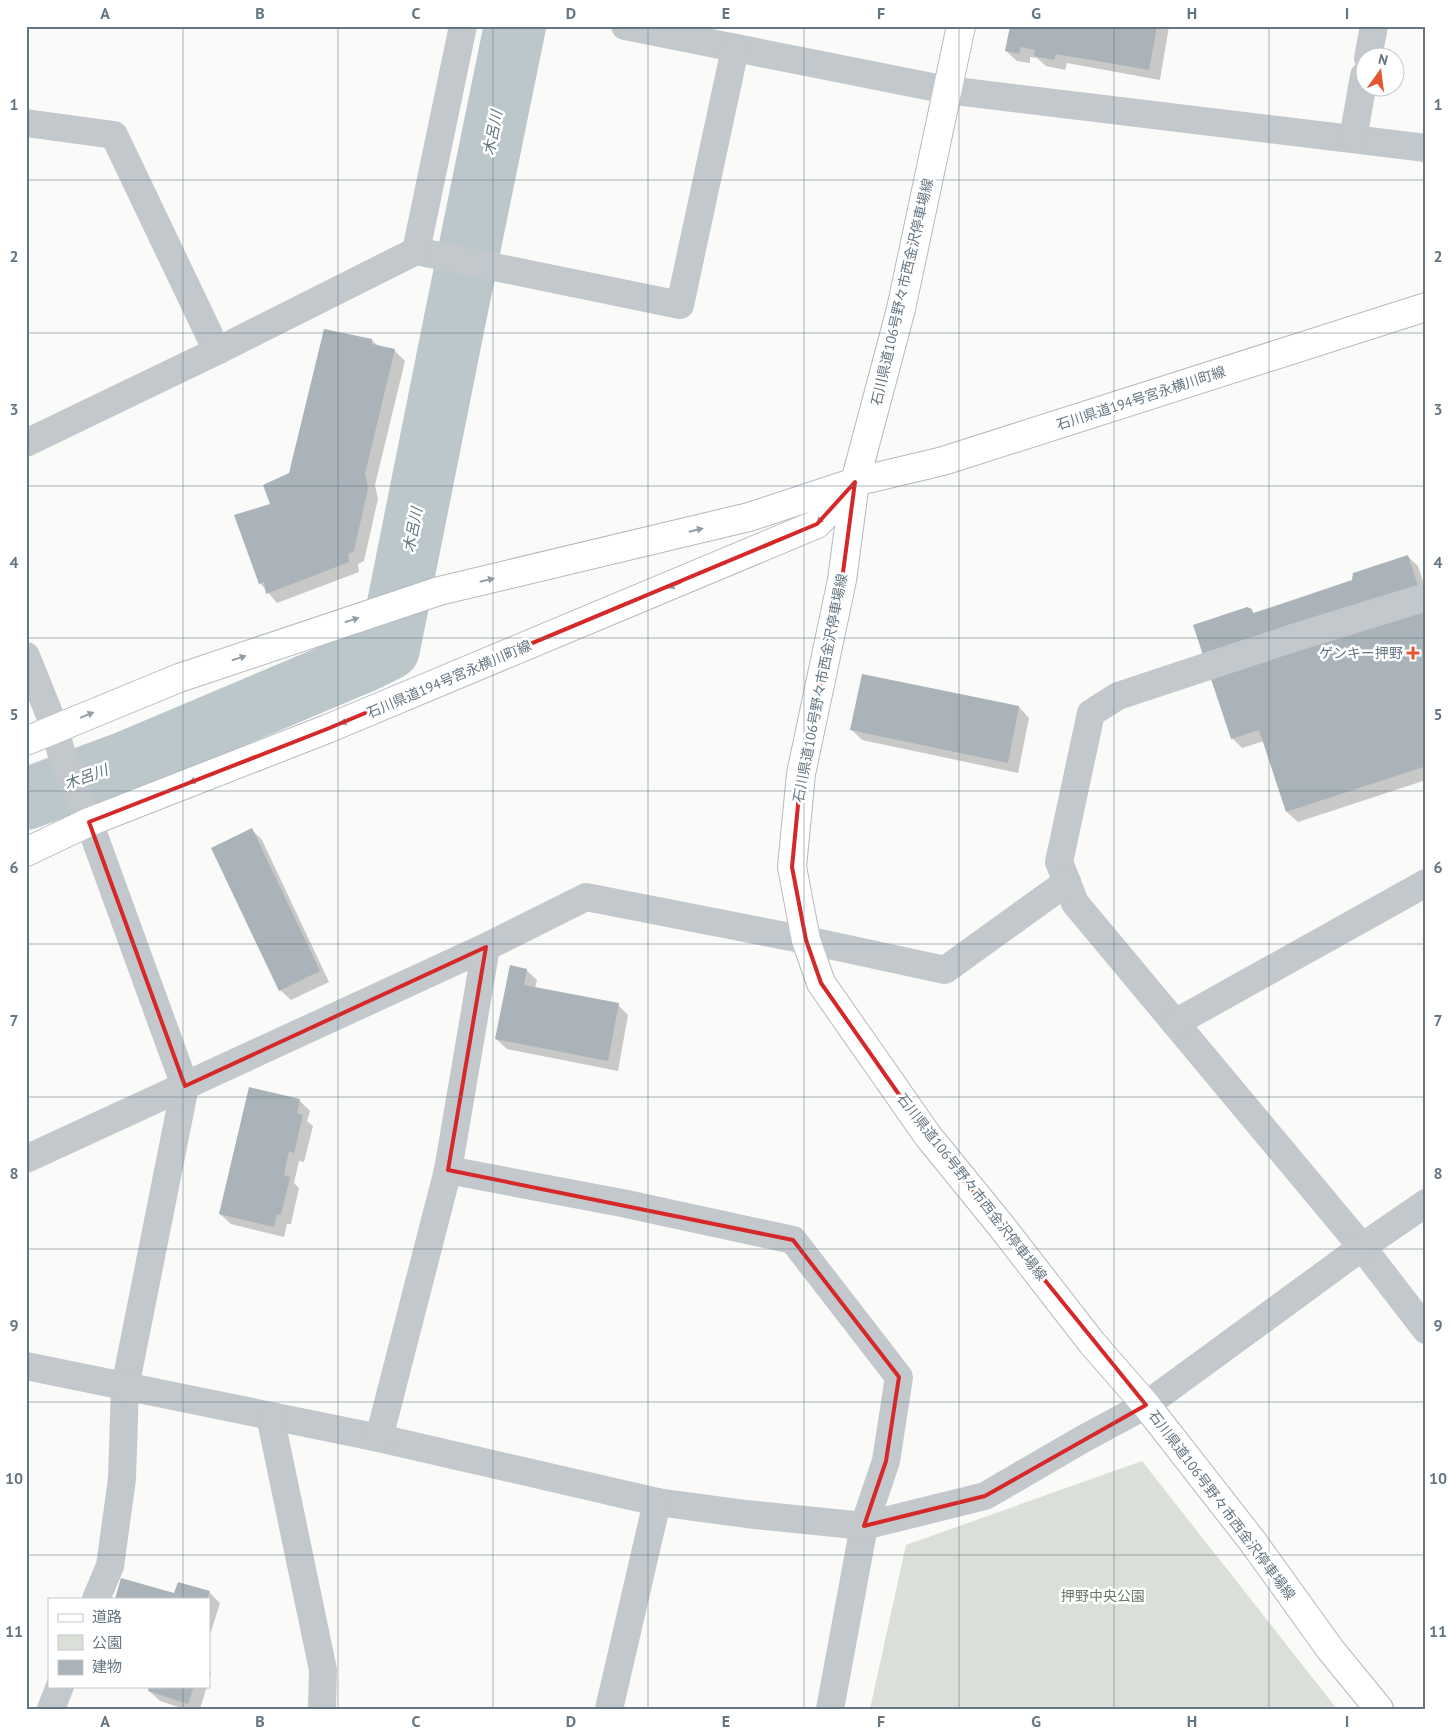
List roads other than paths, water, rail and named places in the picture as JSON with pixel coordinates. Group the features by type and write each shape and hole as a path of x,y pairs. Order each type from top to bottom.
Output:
{"main road":[{"name":"石川県道106号野々市西金沢停車場線","path":"961,26 901,309 855,482 842,580 801,774 792,868 806,940 821,983 928,1136 1092,1342 1146,1405 1253,1542 1330,1649 1379,1709"},
{"name":"石川県道194号宮永横川町線","path":"26,741 179,678 440,591 749,517 855,482 943,461 1426,307"},
{"name":"石川県道194号宮永横川町線","path":"26,852 86,815 337,725 817,524 855,482"}],"street":[{"path":"424,252 463,26"},
{"path":"625,26 948,90 1426,148"},
{"path":"1370,48 1374,26"},
{"path":"26,443 424,252 680,305 735,49"},
{"path":"1353,139 1360,98"},
{"path":"26,123 114,135 217,352"},
{"path":"1426,597 1293,638 1118,696 1090,713 1059,862 1075,903 1362,1247 1426,1330"},
{"path":"26,656 55,728 62,756 86,815 185,1086 125,1387 122,1479 110,1566 96,1598"},
{"path":"26,1159 486,947 586,898 806,940 945,970 1067,882"},
{"path":"1175,1023 1426,883"},
{"path":"379,1438 448,1170 486,947"},
{"path":"448,1170 622,1203 793,1240 899,1377 886,1461 864,1526 830,1709"},
{"path":"26,1366 379,1438 657,1502 746,1514 864,1526 985,1496 1146,1405 1362,1247 1426,1203"},
{"path":"270,1416 323,1670 322,1709"},
{"path":"608,1709 657,1502"},
{"path":"51,1709 59,1688"}],"waterway":[{"name":"木呂川","path":"26,799 126,762 365,661 389,649 515,26"}],"place":[{"name":"ゲンキー押野","path":"1413,653"}],"park label":[{"name":"押野中央公園","path":"1103,1596"}]}
